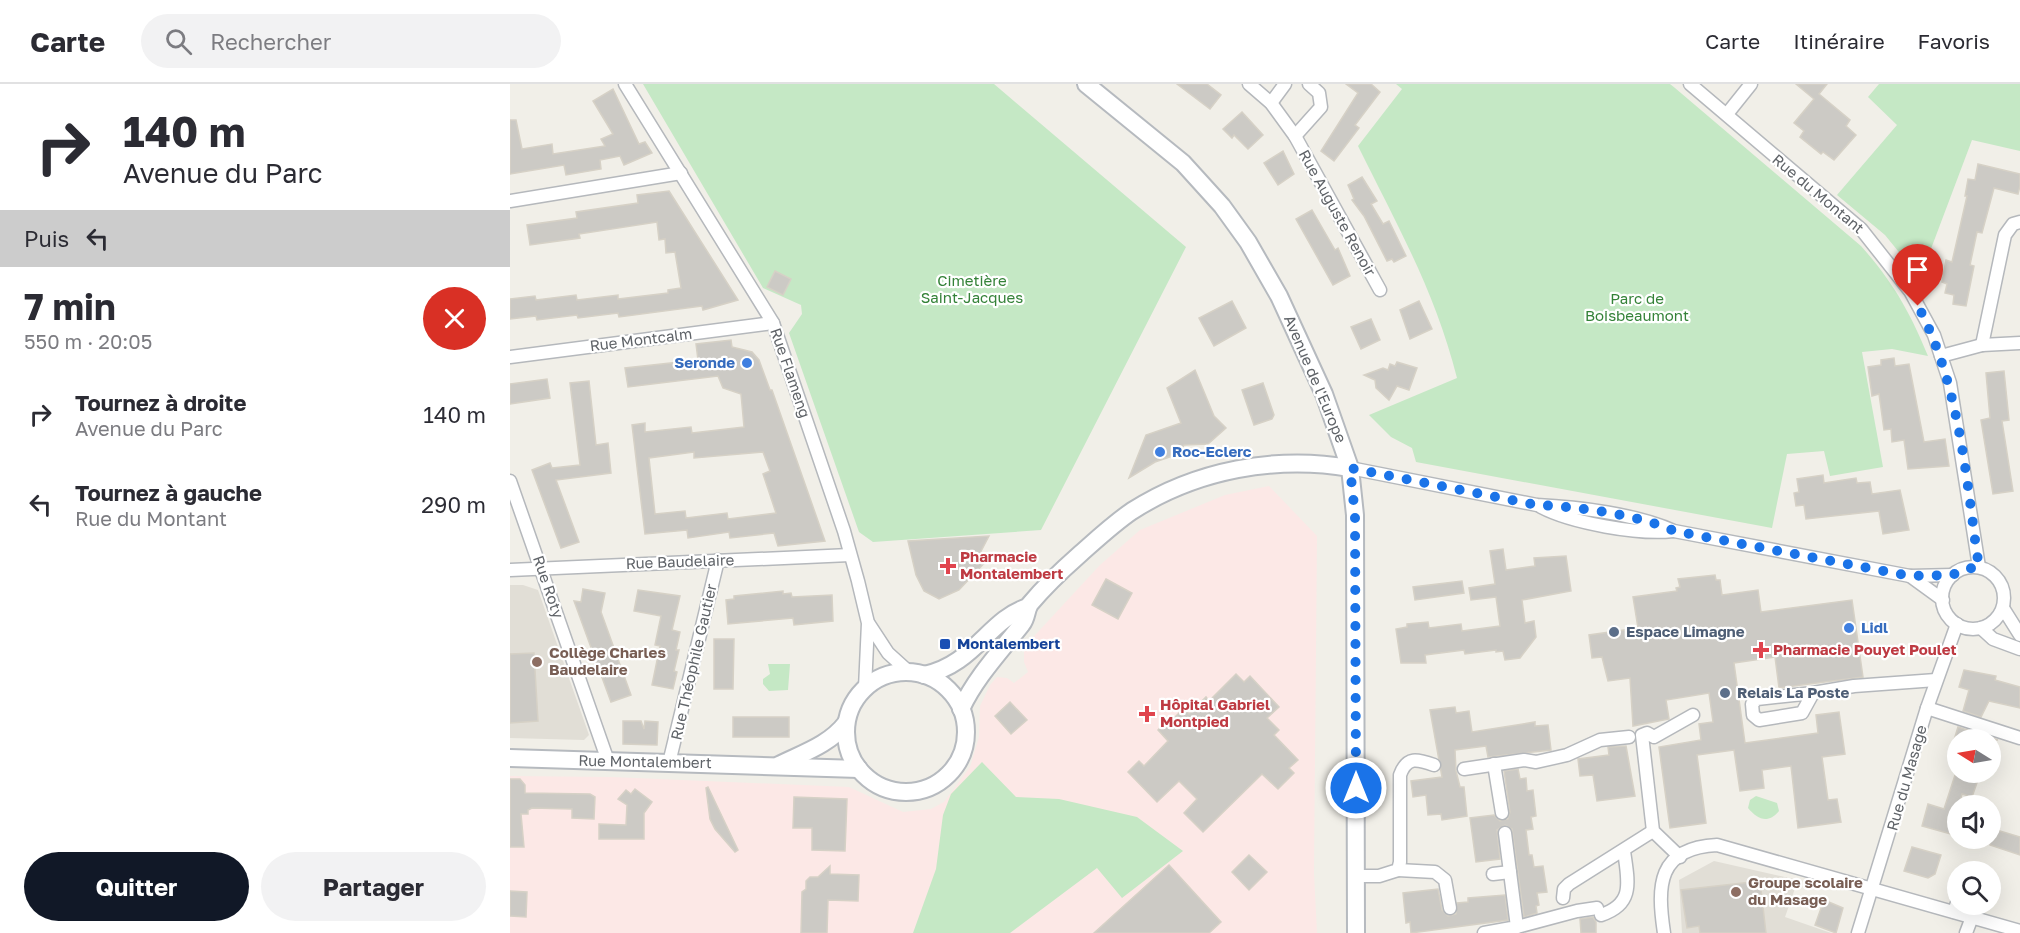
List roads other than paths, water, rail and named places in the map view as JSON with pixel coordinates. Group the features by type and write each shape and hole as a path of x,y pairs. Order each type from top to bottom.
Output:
{"main road":[{"name":"Avenue de l'Europe","path":"1094,86 1183,163 1222,206 1248,242 1279,296 1311,364 1350,468 1355,515 1356,933"},
{"path":"916,673 946,688 961,709 966,735 962,752 954,767 935,784 920,790 895,791 876,784 859,769 850,755 846,723 852,705 865,688 886,675 916,673 938,672 963,659 1016,610 1028,606 1102,534 1131,512 1162,494 1198,480 1269,464 1316,462 1350,468"},
{"path":"961,709 972,686 1025,621 1028,606"},
{"name":"Rue Montalembert","path":"779,765 826,742 837,735 846,723"},
{"name":"Rue Montalembert","path":"510,758 859,769"}],"street":[{"name":"Rue Flameng","path":"625,84 772,323 850,555 868,623 865,688"},
{"name":"Rue Auguste Renoir","path":"1249,84 1271,103 1295,136 1380,290"},
{"path":"1271,103 1285,84"},
{"name":"Rue Auguste Renoir","path":"1295,136 1321,107 1319,93 1309,84"},
{"name":"Rue du Montant","path":"1690,84 1862,229 1910,291 1941,356 1950,383 1979,567"},
{"path":"1727,114 1751,84"},
{"path":"510,201 681,173"},
{"path":"1982,345 2005,235 2013,224 2020,222"},
{"name":"Rue Montcalm","path":"510,357 772,323"},
{"path":"1941,356 1982,345 2020,343"},
{"path":"1350,468 1537,505 1562,506 1657,524 1674,531 1910,576 1953,575"},
{"name":"Rue Roty","path":"510,482 608,761"},
{"name":"Rue Baudelaire","path":"510,570 718,560 824,558 850,555"},
{"name":"Rue Théophile Gautier","path":"669,763 718,560"},
{"path":"1910,576 1943,600 1950,618 1957,624 1972,629 1981,628 1998,617 2002,608 2003,590 1994,575 1979,567 1960,570 1947,582 1943,600"},
{"path":"2002,608 2020,635"},
{"name":"Rue Flameng","path":"868,623 888,653 916,673"},
{"name":"Rue du Masage","path":"1858,933 1874,889 1927,708 1957,624"},
{"path":"1981,628 1993,639 2020,649"},
{"path":"1813,693 1893,682 1936,680"},
{"path":"1927,708 2020,738"},
{"path":"1634,744 1642,735 1647,733 1654,736 1693,715"},
{"path":"1464,769 1524,759 1536,762 1567,754 1600,740 1634,744"},
{"path":"1634,744 1653,831 1680,857"},
{"path":"1398,870 1400,862 1400,775 1405,763 1409,760 1418,759 1434,765"},
{"path":"1494,764 1502,813"},
{"path":"1563,898 1564,889 1569,884 1653,831"},
{"path":"1505,833 1517,927"},
{"path":"1664,933 1659,888 1669,864 1695,848 1717,845 1874,889 1947,904"},
{"path":"1484,933 1577,911 1599,912 1619,906 1628,889 1624,851"},
{"path":"1356,876 1379,876 1398,870 1435,872 1445,880 1450,908"},
{"path":"1493,874 1510,872"},
{"path":"1969,915 2020,931"},
{"path":"1966,933 1972,917"}],"place":[{"name":"Seronde","path":"747,363"},
{"name":"Roc-Eclerc","path":"1160,452"},
{"name":"Pharmacie Montalembert","path":"948,566"},
{"name":"Lidl","path":"1849,628"},
{"name":"Espace Limagne","path":"1614,632"},
{"name":"Montalembert","path":"945,644"},
{"name":"Pharmacie Pouyet Poulet","path":"1761,650"},
{"name":"Collège Charles Baudelaire","path":"537,662"},
{"name":"Relais La Poste","path":"1725,693"},
{"name":"Hôpital Gabriel Montpied","path":"1147,714"},
{"name":"Groupe scolaire du Masage","path":"1736,892"}],"park label":[{"name":"Cimetière Saint-Jacques","path":"972,290"},
{"name":"Parc de Boisbeaumont","path":"1637,308"}]}
